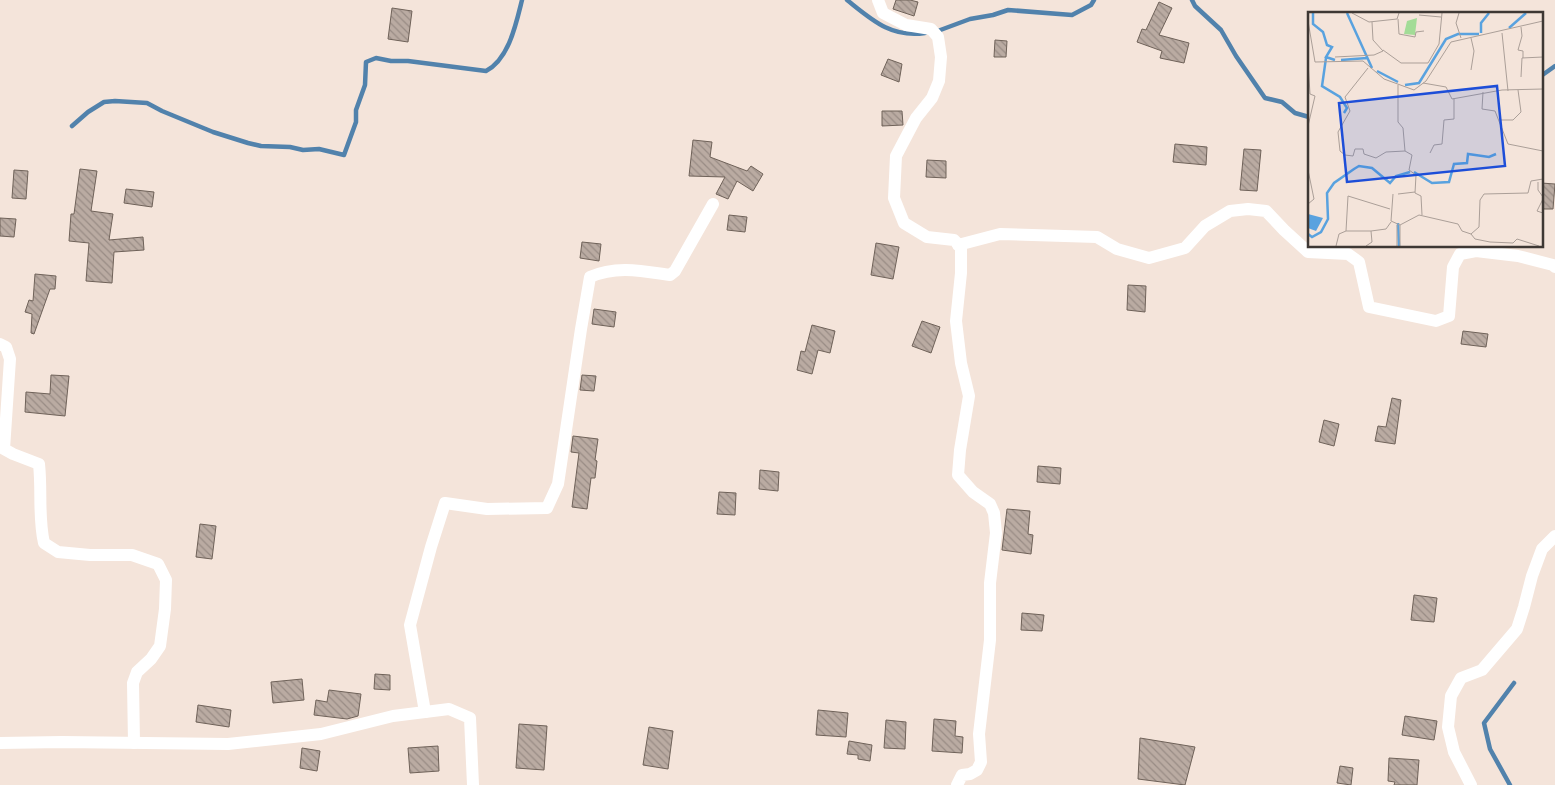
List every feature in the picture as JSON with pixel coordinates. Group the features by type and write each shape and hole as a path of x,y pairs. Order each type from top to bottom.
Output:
{"street":[{"path":"878,0 883,13 906,25 934,33 941,57 939,81 932,98 916,118 896,156 894,198 904,223 926,237 954,240 961,247 961,272 956,321 961,362 969,396 958,475 973,492 990,504 994,513 996,533 990,583 990,640 979,734 981,762 977,770 970,774 962,775 957,785"},
{"path":"425,712 410,626 431,547 446,503 487,508 547,508 558,484 580,330 590,277 600,272 626,269 670,275 675,271 713,204"},
{"path":"958,244 1000,234 1097,237 1117,250 1149,258 1185,248 1205,226 1230,211 1248,209 1266,211 1308,252 1348,254 1359,262 1369,308 1436,321 1449,316 1452,267 1460,254 1476,251 1510,255 1555,267"},
{"path":"0,344 6,348 10,359 2,450 39,464 42,484 40,527 44,543 58,552 90,555 132,555 158,564 166,580 165,609 160,646 137,672 132,683 134,743"},
{"path":"1471,785 1454,752 1448,728 1451,696 1461,678 1482,670 1498,654 1517,629 1542,549 1555,536"},
{"path":"0,743 228,744 321,734 393,716 449,709 470,718 474,785"}],"building":[{"path":"896,0 918,2 914,16 893,9"},
{"path":"1159,2 1172,8 1159,35 1189,43 1184,63 1160,58 1162,51 1137,42 1142,29 1146,30"},
{"path":"392,8 412,11 408,42 388,39"},
{"path":"995,40 1007,41 1006,57 994,57"},
{"path":"888,59 902,64 899,82 881,75"},
{"path":"882,111 902,111 903,125 882,126"},
{"path":"693,140 712,142 710,157 747,171 751,166 763,174 753,191 737,181 728,199 716,194 725,177 689,176"},
{"path":"1175,144 1207,147 1206,165 1173,162"},
{"path":"1244,149 1261,150 1257,191 1240,190"},
{"path":"927,160 946,161 946,178 926,177"},
{"path":"80,169 97,171 91,211 113,214 109,240 143,237 144,250 114,252 112,283 86,281 89,243 69,241 71,214 74,214"},
{"path":"14,170 28,171 26,199 12,198"},
{"path":"1542,183 1555,184 1553,209 1542,209"},
{"path":"126,189 154,192 152,207 124,203"},
{"path":"729,215 747,217 745,232 727,230"},
{"path":"0,218 16,219 14,237 0,236"},
{"path":"582,242 601,244 599,261 580,258"},
{"path":"876,243 899,247 893,279 871,275"},
{"path":"35,274 56,276 55,289 50,289 34,334 31,333 32,314 25,312 29,300 33,301"},
{"path":"1128,285 1146,286 1145,312 1127,310"},
{"path":"594,309 616,312 614,327 592,324"},
{"path":"922,321 940,327 931,353 912,346"},
{"path":"812,325 835,331 830,353 818,350 812,374 797,370 801,351 805,352"},
{"path":"1463,331 1488,334 1486,347 1461,344"},
{"path":"51,375 69,376 65,416 25,412 26,392 50,394"},
{"path":"582,375 596,376 594,391 580,390"},
{"path":"1392,398 1401,400 1395,444 1375,441 1378,426 1386,427"},
{"path":"1324,420 1339,424 1334,446 1319,442"},
{"path":"573,436 598,439 595,478 591,478 587,509 572,507 579,453 571,452"},
{"path":"1038,466 1061,468 1060,484 1037,482"},
{"path":"760,470 779,472 778,491 759,489"},
{"path":"719,492 736,493 735,515 717,514"},
{"path":"1007,509 1030,511 1028,534 1033,535 1031,554 1002,550"},
{"path":"200,524 216,526 212,559 196,557"},
{"path":"1414,595 1437,598 1434,622 1411,620"},
{"path":"1022,613 1044,615 1042,631 1021,630"},
{"path":"375,674 390,675 390,690 374,689"},
{"path":"302,679 304,700 273,703 271,682"},
{"path":"329,690 361,694 358,716 347,719 314,715 316,700 327,702"},
{"path":"198,705 231,710 229,727 196,722"},
{"path":"818,710 848,713 846,737 816,735"},
{"path":"1405,716 1437,721 1434,740 1402,735"},
{"path":"934,719 956,721 955,736 963,737 962,753 932,751"},
{"path":"886,720 906,722 905,749 884,748"},
{"path":"519,724 547,726 544,770 516,768"},
{"path":"649,727 673,731 668,769 643,765"},
{"path":"1140,738 1195,747 1185,785 1138,779"},
{"path":"849,741 872,745 870,761 858,759 858,755 847,754"},
{"path":"438,746 439,771 410,773 408,748"},
{"path":"302,748 320,751 317,771 300,768"},
{"path":"1389,758 1419,760 1417,785 1394,785 1395,782 1388,781"},
{"path":"1340,766 1353,768 1351,785 1337,783"}],"waterway":[{"path":"72,126 88,112 104,102 147,103 213,132 248,143 303,150 319,149 344,155 356,122 356,110 365,85 366,62 376,58 486,71 494,65 506,50 514,30 522,0"},
{"path":"847,0 874,21 892,30 902,33 925,33"},
{"path":"935,32 970,19 1008,10 1072,15 1091,5 1094,0"},
{"path":"1192,0 1195,6 1221,30 1236,56 1265,98 1282,102 1295,113 1308,117"},
{"path":"1542,75 1555,66"},
{"path":"1510,785 1490,749 1484,723 1514,683"}]}
